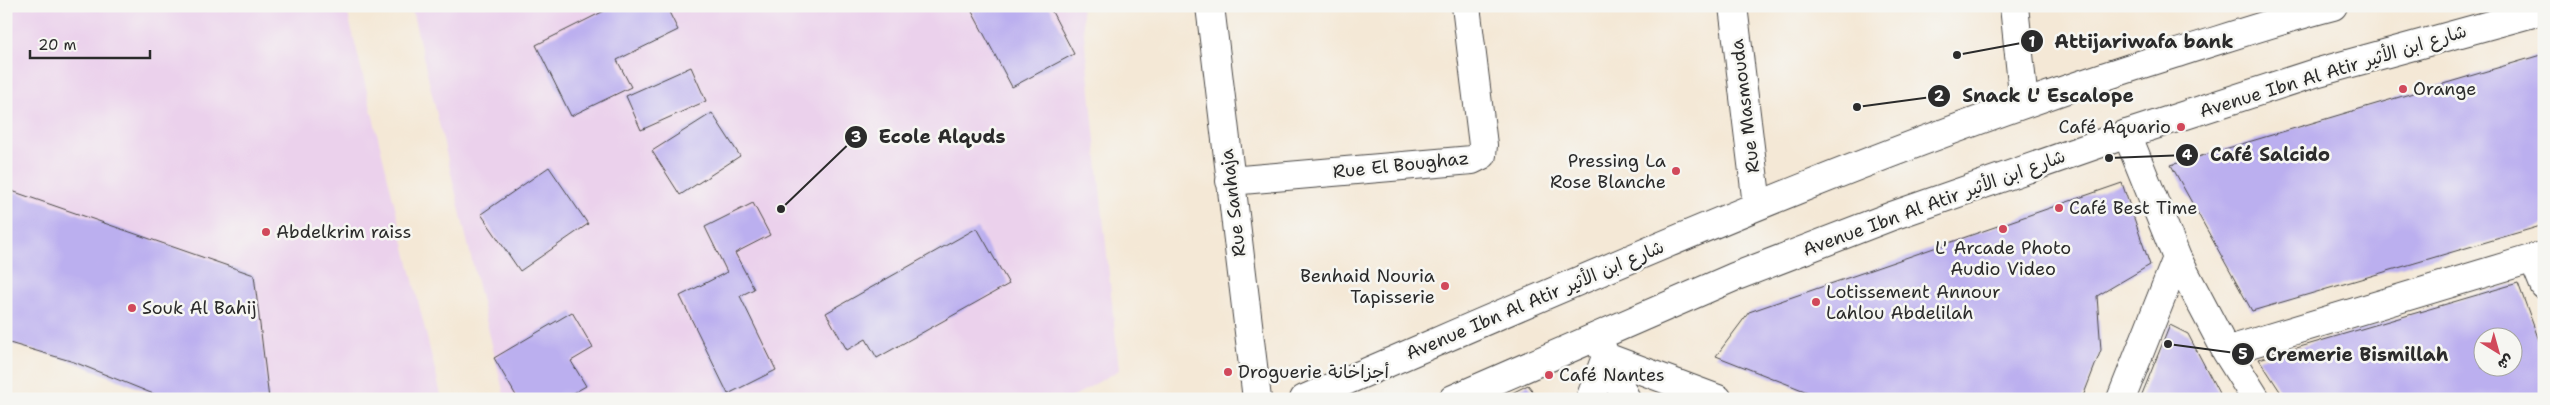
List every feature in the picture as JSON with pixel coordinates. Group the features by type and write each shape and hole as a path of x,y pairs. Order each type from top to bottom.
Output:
{"street":[{"name":"Rue Sanhaja","path":"1210,6 1256,399"},
{"name":"Rue El Boughaz","path":"1230,180 1472,160 1482,155 1483,145 1466,6"},
{"name":"Rue Masmouda","path":"1733,6 1757,205"},
{"path":"2014,6 2024,103"},
{"name":"Avenue Ibn Al Atir شارع ابن الأثير","path":"1304,399 1757,205 2024,103 2300,10 2333,6"},
{"name":"Avenue Ibn Al Atir شارع ابن الأثير","path":"1453,399 1601,346 1734,277 1892,216 2127,134 2314,73 2544,10"},
{"path":"2127,134 2177,258 2226,351 2256,399"},
{"path":"2226,351 2538,257 2544,285"},
{"path":"2121,399 2177,258"},
{"path":"1590,399 1601,346"},
{"path":"1601,346 1626,399"},
{"path":"1601,346 1718,399"}],"shaded area":[{"name":"Abdelkrim raiss","path":"6,6 346,6 442,399 269,399 254,275 6,189"},
{"path":"411,6 1081,6 1119,370 1069,399 505,399"}],"building":[{"path":"614,6 666,6 678,30 617,60 631,87 571,116 536,45"},
{"path":"969,6 1049,6 1074,54 1012,87"},
{"path":"2544,54 2544,225 2252,311 2171,165"},
{"path":"691,67 706,101 641,130 626,96"},
{"path":"712,113 740,156 680,195 652,151"},
{"path":"549,167 588,224 520,271 481,214"},
{"path":"2122,183 2150,265 2097,296 2101,350 2082,399 1825,399 1716,356 1749,312"},
{"name":"Souk Al Bahij","path":"6,189 254,275 269,399 166,399 74,362 6,342"},
{"path":"753,203 770,235 735,253 754,289 740,296 776,370 728,394 680,296 727,272 705,227"},
{"path":"977,228 1009,284 877,358 866,339 847,350 826,313"},
{"path":"2518,283 2544,354 2544,399 2285,399 2259,359"},
{"path":"572,312 593,348 571,361 586,386 563,399 518,399 494,358"},
{"path":"2170,325 2188,334 2222,399 2140,399"},
{"path":"1528,385 1539,399 1500,399"}],"place":[{"name":"Attijariwafa bank","path":"1957,55"},
{"name":"Orange","path":"2403,89"},
{"name":"Snack L' Escalope","path":"1857,107"},
{"name":"Café Aquario","path":"2181,127"},
{"name":"Café Salcido","path":"2109,158"},
{"name":"Pressing La Rose Blanche","path":"1676,171"},
{"name":"Café Best Time","path":"2059,208"},
{"name":"Ecole Alquds","path":"781,209"},
{"name":"L' Arcade Photo Audio Video","path":"2003,229"},
{"name":"Abdelkrim raiss","path":"266,232"},
{"name":"Benhaid Nouria Tapisserie","path":"1445,286"},
{"name":"Lotissement Annour Lahlou Abdelilah","path":"1816,302"},
{"name":"Souk Al Bahij","path":"132,308"},
{"name":"Cremerie Bismillah","path":"2168,344"},
{"name":"Droguerie أجزاخانة","path":"1228,372"},
{"name":"Café Nantes","path":"1549,375"}]}
